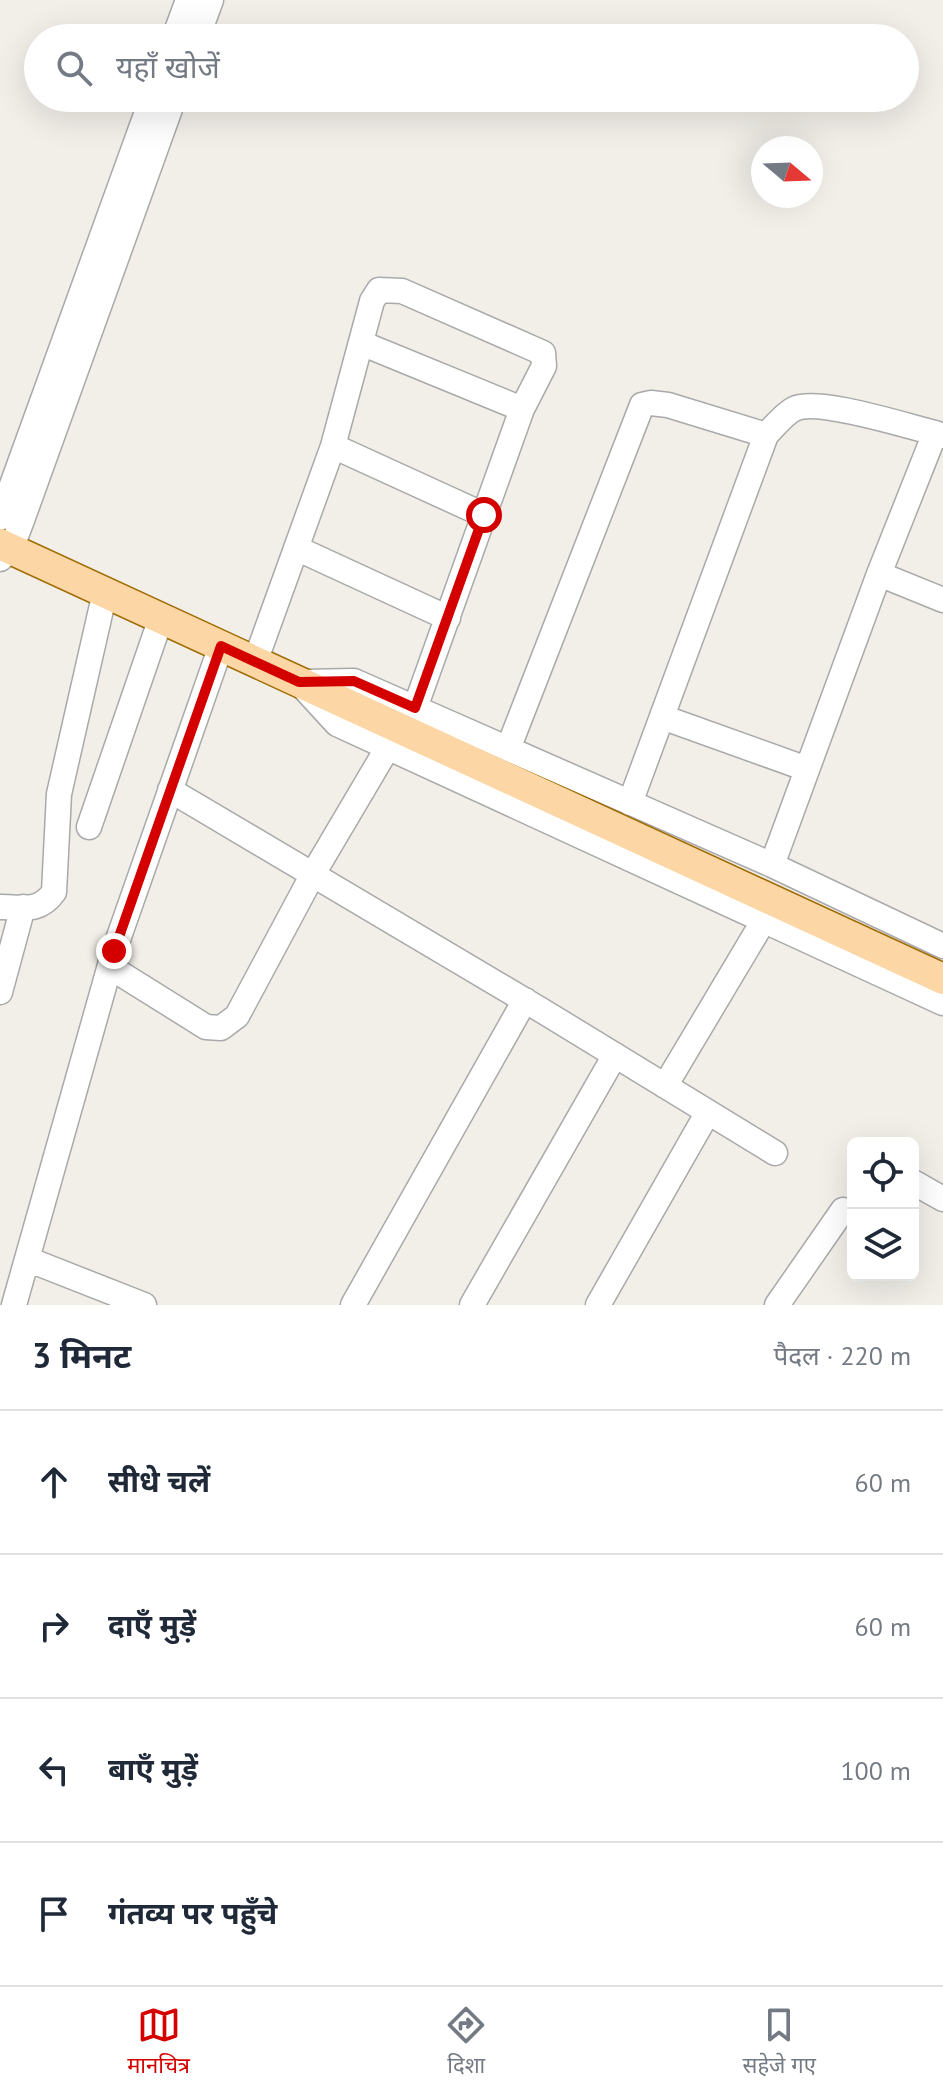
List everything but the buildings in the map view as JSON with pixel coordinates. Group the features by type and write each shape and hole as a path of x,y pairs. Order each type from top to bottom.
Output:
{"main road":[{"path":"4,550 105,592 943,979"}],"street":[{"path":"179,24 188,0"},
{"path":"202,24 211,0"},
{"path":"0,518 147,112"},
{"path":"4,550 169,112"},
{"path":"110,967 206,1027 221,1028 237,1016 313,874 398,727 448,618 522,409 544,366 543,353 402,291 379,290 372,301 333,446 255,662"},
{"path":"361,343 522,409"},
{"path":"508,749 642,405 668,405 766,435"},
{"path":"630,803 766,435 793,409 807,405 829,407 939,435 879,574 772,865"},
{"path":"333,446 484,515"},
{"path":"296,548 448,618"},
{"path":"879,574 943,600"},
{"path":"0,992 11,907 39,907 46,904 54,892 59,794 105,592"},
{"path":"89,827 161,618"},
{"path":"14,1305 110,967 221,646"},
{"path":"662,717 807,769"},
{"path":"398,727 508,749 772,865 943,946"},
{"path":"398,727 764,920 943,1003"},
{"path":"170,790 525,1000 775,1153"},
{"path":"665,1086 764,920"},
{"path":"353,1305 525,1000"},
{"path":"472,1305 615,1055"},
{"path":"598,1305 708,1112"},
{"path":"919,1185 943,1199"},
{"path":"777,1305 843,1210"},
{"path":"27,1259 144,1305"}],"route":[{"path":"114,951 221,646 299,682 354,681 415,708 484,515"}]}
